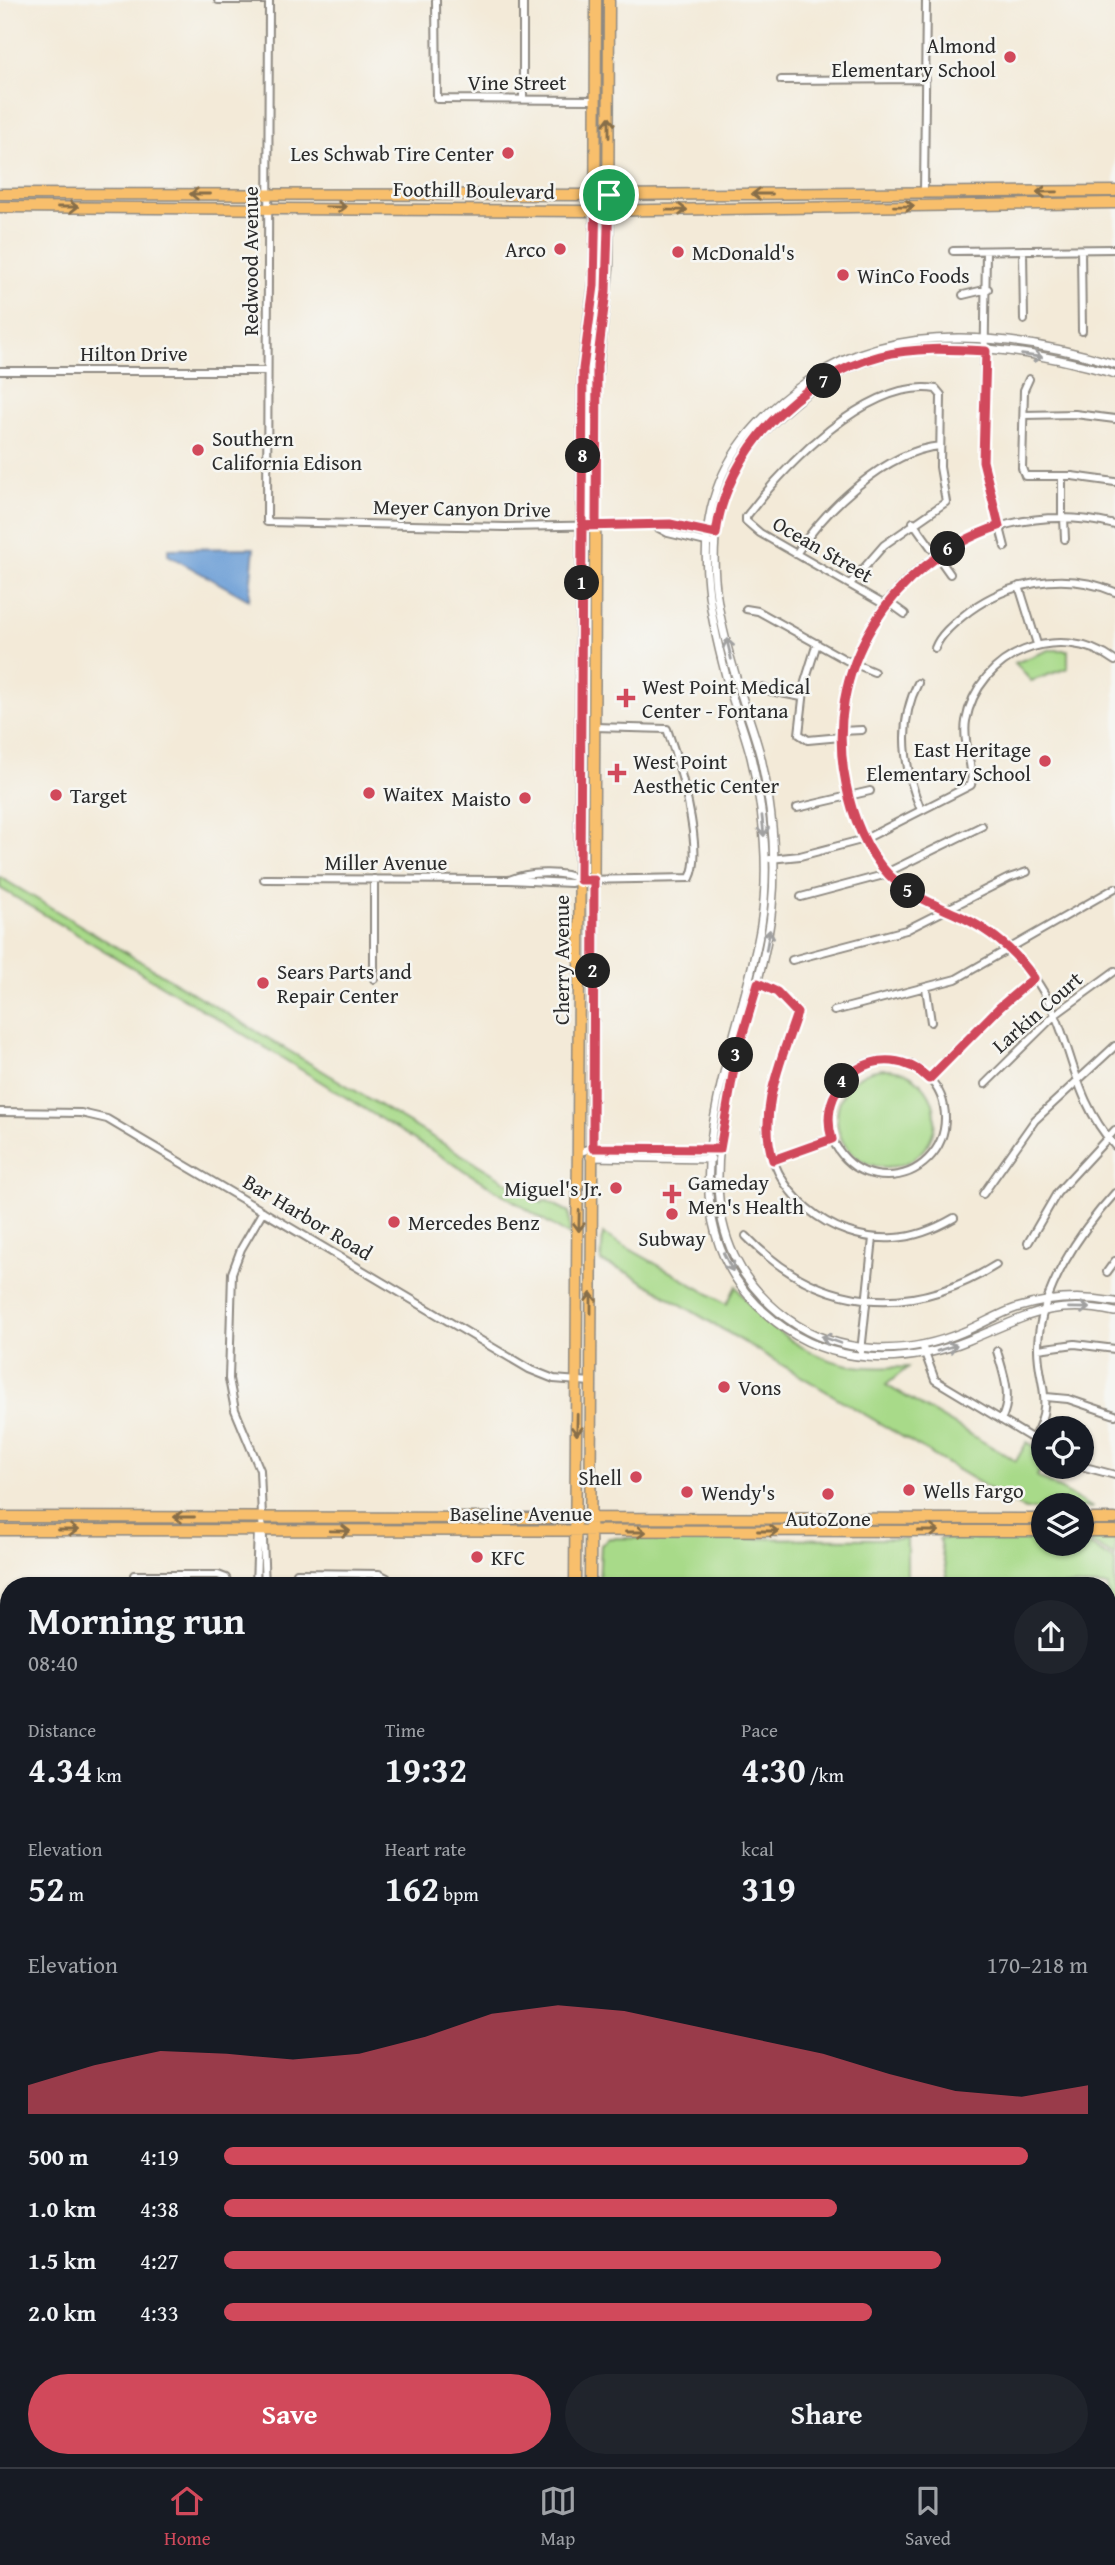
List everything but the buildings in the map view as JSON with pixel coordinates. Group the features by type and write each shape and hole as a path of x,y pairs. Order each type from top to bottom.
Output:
{"main road":[{"name":"Cherry Avenue","path":"575,1577 583,369 594,286 596,0"},
{"name":"Cherry Avenue","path":"590,1577 597,366 606,291 609,0"},
{"name":"Foothill Boulevard","path":"0,194 609,195 1115,191"},
{"path":"799,207 804,200 843,199 857,194"},
{"name":"Foothill Boulevard","path":"0,207 608,211 1115,203"},
{"name":"Baseline Avenue","path":"0,1517 1031,1519"},
{"path":"1094,1519 1115,1519"},
{"name":"Baseline Avenue","path":"0,1530 1031,1531"},
{"path":"1094,1531 1115,1531"}],"street":[{"path":"218,0 269,0"},
{"name":"Redwood Avenue","path":"267,522 269,0"},
{"name":"Vine Street","path":"436,0 437,99 596,100"},
{"path":"523,0 523,99"},
{"path":"924,193 926,0"},
{"path":"781,80 926,79"},
{"path":"953,251 1115,249"},
{"path":"1023,250 1024,320"},
{"path":"1081,250 1082,331"},
{"path":"986,251 988,289 983,461 1006,547"},
{"path":"963,295 988,289"},
{"path":"1115,364 1061,351 986,341 928,340 885,344 846,358 821,372 775,405 738,445 718,483 705,542 713,619 756,781 765,859 763,913 750,981 726,1059 710,1159 708,1188 714,1227 727,1261 745,1290 774,1320 801,1338 827,1349 860,1357 893,1358 924,1354 969,1340 1015,1318 1043,1310 1081,1307 1115,1312"},
{"path":"1115,374 1059,360 986,351 931,349 882,355 852,365 822,382 772,421 748,449 724,494 715,544 716,580 726,638 763,767 771,811 774,859 770,926 758,983 736,1057 720,1149 717,1192 722,1219 733,1252 754,1288 795,1324 827,1339 861,1348 922,1345 965,1332 1017,1308 1048,1301 1084,1298 1115,1302"},
{"name":"Hilton Drive","path":"0,371 267,371"},
{"path":"1029,379 1024,390 1022,468 1025,477 1062,476 1115,482"},
{"name":"Ocean Street","path":"905,614 796,554 746,521 782,474 843,421 896,392 919,388 939,390 940,446"},
{"path":"1024,415 1075,414 1115,419"},
{"path":"796,554 826,516 861,484 901,457 918,449 940,446 946,502 913,522 873,555 850,584"},
{"path":"1062,476 1065,539"},
{"path":"1115,525 1063,518 999,526 937,556 886,603 867,633 854,664 844,701 841,734 849,797 865,839 887,873 915,895 976,924 1009,949 1034,978 1056,1014 1075,1080 1087,1107 1115,1146"},
{"name":"Meyer Canyon Drive","path":"267,522 582,526 670,524 716,534"},
{"path":"913,522 950,574"},
{"name":"Meyer Canyon Drive","path":"656,526 668,533 715,544"},
{"path":"935,648 946,631 971,610 997,594 1019,586 1071,581 1115,592"},
{"path":"1019,586 1037,644"},
{"path":"746,609 758,611 854,664 874,672"},
{"path":"817,643 802,697 800,738 808,740 862,730"},
{"path":"765,859 800,856 865,839 971,785 964,733 975,694 1001,663 1037,644 1075,643 1096,649 1115,661"},
{"path":"918,683 908,704 904,738 910,777 921,810"},
{"path":"764,687 770,691 802,697"},
{"name":"Miller Avenue","path":"264,879 509,880 519,875 571,874 580,880 690,878 694,863 688,805 667,729 594,727"},
{"path":"797,808 870,791"},
{"path":"800,897 887,873 982,826"},
{"path":"792,960 893,935 1027,872"},
{"path":"374,879 374,979"},
{"path":"834,1011 963,976 1115,888"},
{"name":"Larkin Court","path":"985,1084 1056,1014 1115,971"},
{"path":"929,1079 1000,1007 1034,978"},
{"path":"750,981 777,992 797,1013 768,1115 769,1146 785,1184 815,1215 846,1232 873,1238 917,1235 954,1218"},
{"path":"926,988 931,1022"},
{"path":"983,1194 1026,1131 1075,1080 1115,1046"},
{"path":"874,1061 896,1061 914,1067 929,1079 941,1098 944,1123 936,1147 918,1166 897,1174 869,1172 845,1158 832,1139 829,1121 832,1098 841,1081 857,1068 874,1061"},
{"name":"Bar Harbor Road","path":"0,1112 81,1113 107,1119 529,1369 554,1379 591,1381"},
{"path":"1028,1243 1057,1193 1115,1130"},
{"path":"773,1160 832,1139"},
{"path":"579,1152 720,1149"},
{"path":"593,1152 719,1159"},
{"path":"1043,1416 1046,1397 1038,1349 1043,1310 1075,1247 1115,1193"},
{"path":"263,1211 241,1249 232,1273 229,1365 233,1404 260,1470 264,1577"},
{"path":"746,1236 777,1265 802,1280 842,1295 867,1300 931,1295 964,1284 996,1265"},
{"path":"860,1357 873,1238"},
{"path":"1107,1272 1115,1261"},
{"path":"1038,1349 1075,1344 1115,1349"},
{"path":"922,1345 935,1380 1031,1438"},
{"path":"997,1351 1008,1392 1006,1410 1000,1420"},
{"path":"1046,1397 1068,1399 1115,1415"},
{"path":"1094,1469 1115,1475"},
{"path":"257,1577 261,1530"},
{"path":"297,1577 297,1573 379,1574 385,1577"},
{"path":"134,1575 221,1577"}],"green space":[{"path":"1049,650 1068,650 1068,668 1031,681 1015,663"},
{"path":"0,877 542,1203 545,1200 569,1212 570,1236 258,1043 0,888"},
{"path":"886,1069 905,1073 921,1083 931,1099 935,1118 931,1137 921,1153 905,1163 886,1167 867,1163 851,1153 841,1137 837,1118 841,1099 851,1083 867,1073"},
{"path":"603,1234 727,1304 736,1286 771,1325 816,1354 856,1366 908,1367 886,1385 1016,1461 1027,1442 1031,1444 1031,1479 1042,1479 1067,1493 1031,1493 1031,1510 1025,1510 628,1273 601,1262"},
{"path":"609,1538 907,1539 907,1577 599,1577 601,1545"},
{"path":"1031,1538 1031,1556 1094,1556 1094,1548 1115,1561 1115,1577 947,1577 939,1539"},
{"path":"1094,1538 1115,1539 1115,1557 1094,1544"}],"water":[{"path":"254,548 249,600 168,555 168,549"}],"place":[{"name":"Almond Elementary School","path":"1010,57"},
{"name":"Les Schwab Tire Center","path":"508,153"},
{"name":"Arco","path":"560,249"},
{"name":"McDonald's","path":"678,252"},
{"name":"WinCo Foods","path":"843,275"},
{"name":"Southern California Edison","path":"198,450"},
{"name":"West Point Medical Center - Fontana","path":"626,698"},
{"name":"East Heritage Elementary School","path":"1045,761"},
{"name":"West Point Aesthetic Center","path":"617,773"},
{"name":"Waitex","path":"369,793"},
{"name":"Target","path":"56,795"},
{"name":"Maisto","path":"525,798"},
{"name":"Sears Parts and Repair Center","path":"263,983"},
{"name":"Miguel's Jr.","path":"616,1188"},
{"name":"Gameday Men's Health","path":"672,1194"},
{"name":"Subway","path":"672,1214"},
{"name":"Mercedes Benz","path":"394,1222"},
{"name":"Vons","path":"724,1387"},
{"name":"Shell","path":"636,1477"},
{"name":"Wells Fargo","path":"909,1490"},
{"name":"Wendy's","path":"687,1492"},
{"name":"AutoZone","path":"828,1494"},
{"name":"KFC","path":"477,1557"}],"route":[{"path":"609,195 596,195 594,286 583,369 582,526 670,524 716,534 724,494 752,442 778,415 822,382 860,362 882,355 931,349 986,351 983,461 999,526 970,537 937,556 909,578 885,605 867,633 848,683 842,715 842,762 847,792 862,833 887,873 915,895 976,924 990,934 1022,962 1034,978 1000,1007 929,1079 914,1067 896,1061 874,1061 853,1071 833,1094 829,1109 832,1139 773,1160 767,1129 768,1115 797,1013 777,992 758,983 736,1057 720,1149 593,1148 594,880 580,880 582,526 596,525 597,366 608,269 609,195"}]}
